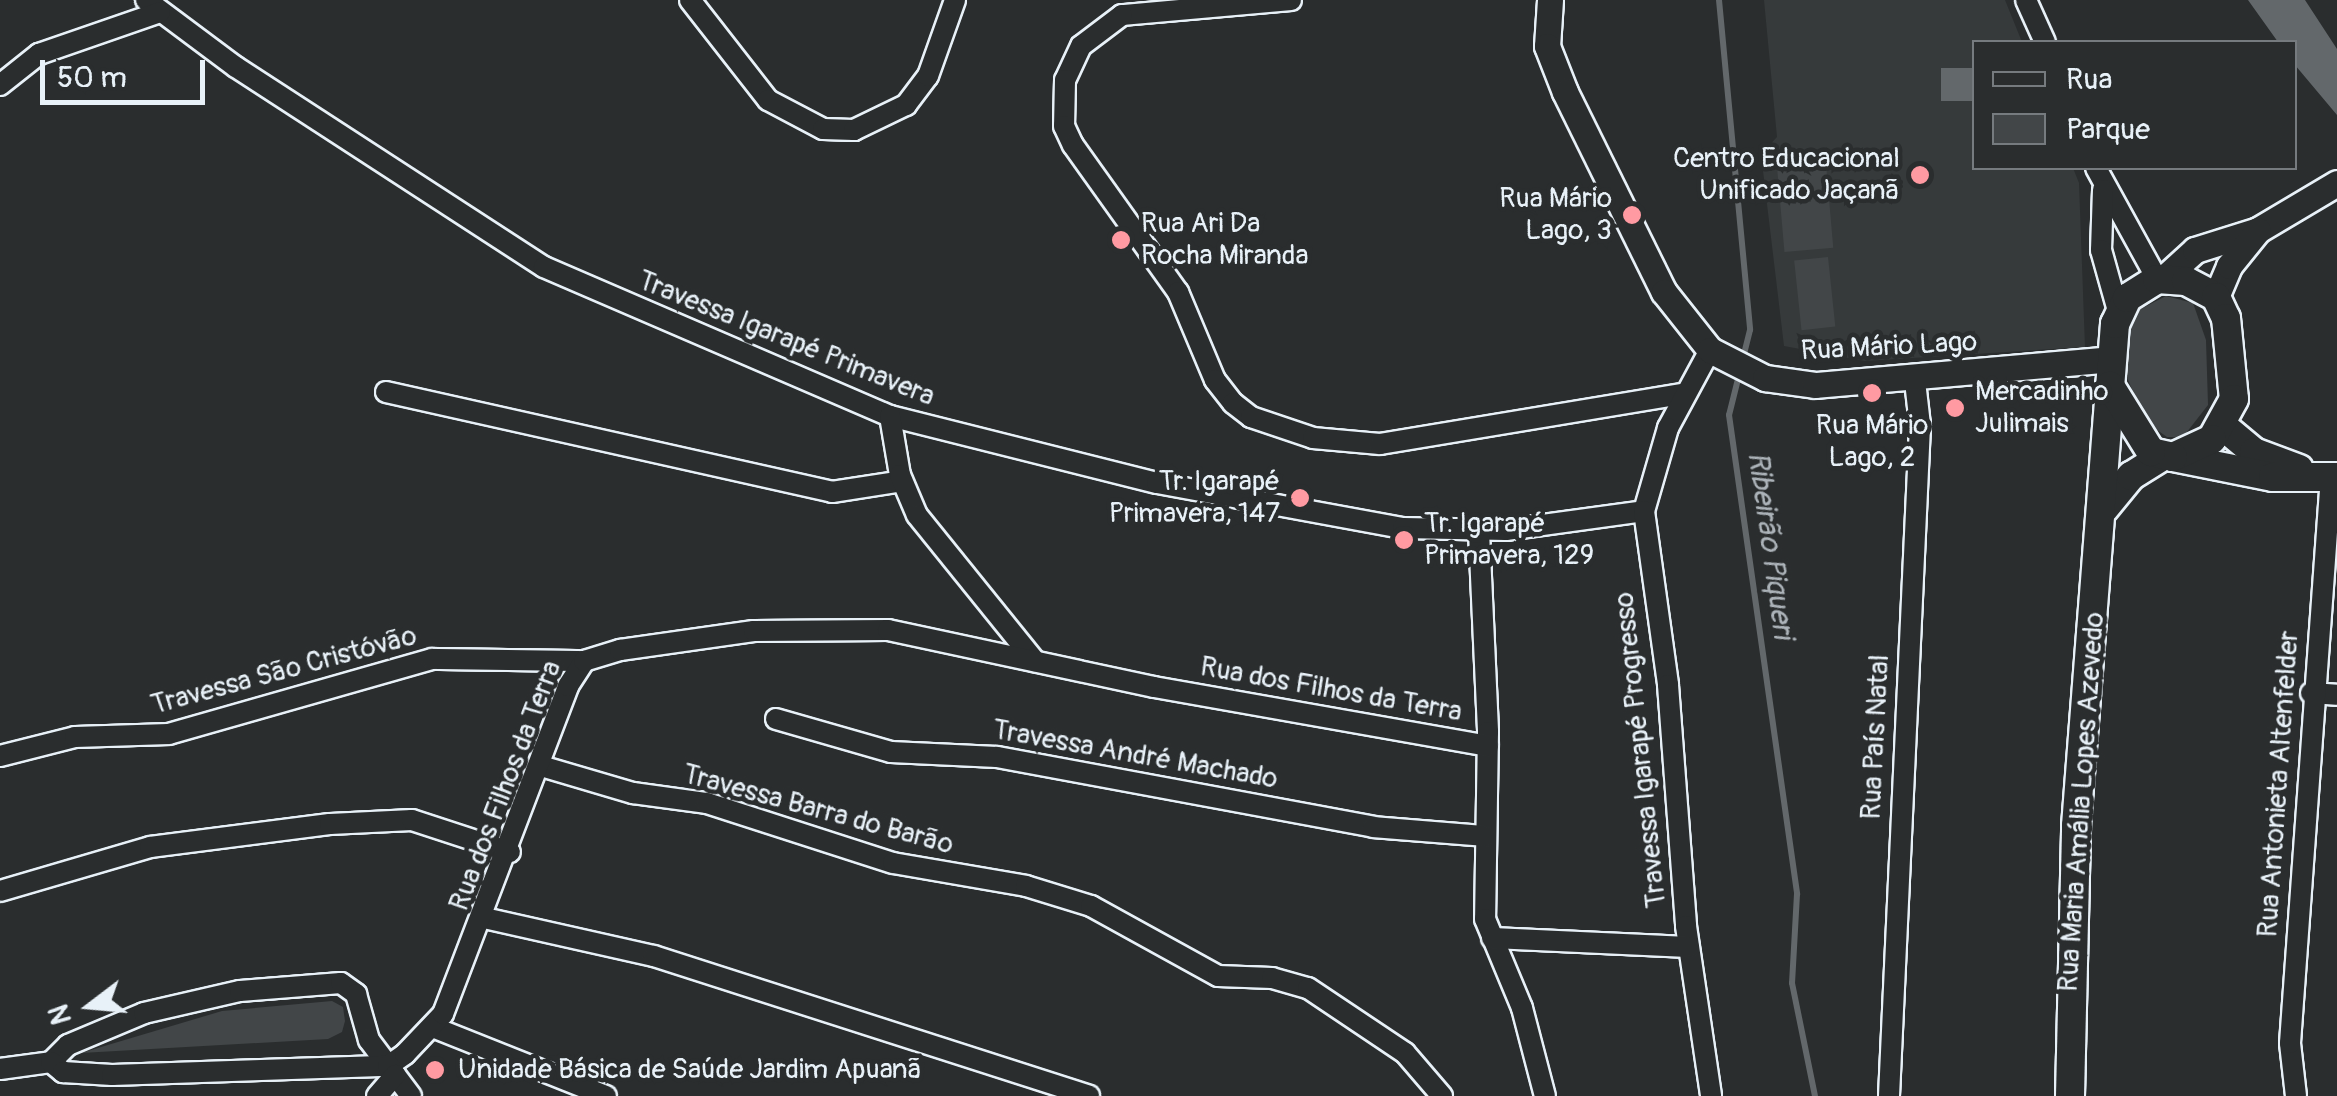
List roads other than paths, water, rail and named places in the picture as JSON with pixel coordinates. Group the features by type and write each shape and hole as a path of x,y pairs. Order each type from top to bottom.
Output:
{"main road":[{"path":"2104,509 2131,476 2167,457 2203,447 2224,427 2234,399 2226,318 2216,296 2202,286 2160,279 2135,290 2118,311 2111,372 2137,436 2167,457 2244,473 2328,476"},
{"name":"Rua Maria Amália Lopes Azevedo","path":"2070,1096 2075,845 2104,509 2111,372"},
{"path":"2224,427 2254,452 2328,476"}],"street":[{"path":"696,1 768,100 823,129 854,130 906,105 928,76 955,0"},
{"path":"1291,0 1122,15 1081,46 1065,80 1064,126 1073,145 1178,292 1215,380 1232,403 1252,417 1313,438 1380,444 1683,394"},
{"name":"Rua Mário Lago","path":"1550,0 1548,46 1566,92 1664,292 1714,353 1765,378 1816,386 2111,372"},
{"path":"2026,0 2045,40"},
{"path":"0,85 39,54 153,6"},
{"name":"Travessa Igarapé Primavera","path":"153,6 544,267 890,416 1210,494 1404,528 1479,532 1644,511"},
{"path":"2097,170 2160,279 2195,250 2258,230 2334,186"},
{"path":"2104,188 2101,250 2118,311"},
{"path":"2216,296 2228,266 2258,230"},
{"name":"Travessa Igarapé Progresso","path":"1711,1096 1689,947 1668,685 1644,511 1683,394 1714,353"},
{"name":"Rua País Natal","path":"1889,1096 1920,424 1916,381"},
{"path":"386,392 832,492 902,482"},
{"path":"890,416 902,482 931,537 1034,661"},
{"name":"Rua Antonieta Altenfelder","path":"2296,1096 2290,1042 2328,476"},
{"path":"1479,532 1488,746 1485,918 1522,1008 1545,1096"},
{"name":"Rua dos Filhos da Terra","path":"377,1096 391,1071 434,1028 484,918 584,660 678,641 806,628 888,630 1488,746"},
{"name":"Travessa São Cristóvão","path":"0,756 75,737 169,734 432,659 584,660"},
{"path":"2311,693 2337,695"},
{"name":"Travessa André Machado","path":"776,719 891,752 997,756 1373,827 1486,836"},
{"name":"Travessa Barra do Barão","path":"541,766 633,793 707,802 893,864 1074,900 1218,976 1272,978 1308,988 1405,1052 1442,1096"},
{"path":"0,891 150,847 330,824 412,820 510,852"},
{"path":"484,918 654,956 1090,1096"},
{"path":"1492,938 1689,947"},
{"path":"0,1069 51,1062 68,1044 144,1012 240,990 340,982 356,994 367,1035 411,1096"},
{"path":"434,1028 606,1096"},
{"path":"51,1062 63,1072 112,1075 391,1071"}],"waterway":[{"name":"Ribeirão Piqueri","path":"1719,0 1750,330 1743,359"},
{"name":"Ribeirão Piqueri","path":"1740,371 1729,415 1797,894 1792,983 1815,1096"}],"place":[{"name":"Centro Educacional Unificado Jaçanã","path":"1920,175"},
{"name":"Rua Mário Lago, 3","path":"1632,215"},
{"name":"Rua Ari Da Rocha Miranda","path":"1121,240"},
{"name":"Rua Mário Lago, 2","path":"1872,393"},
{"name":"Mercadinho Julimais","path":"1955,408"},
{"name":"Tr. Igarapé Primavera, 147","path":"1300,498"},
{"name":"Tr. Igarapé Primavera, 129","path":"1404,540"},
{"name":"Unidade Básica de Saúde Jardim Apuanã","path":"435,1070"}]}
